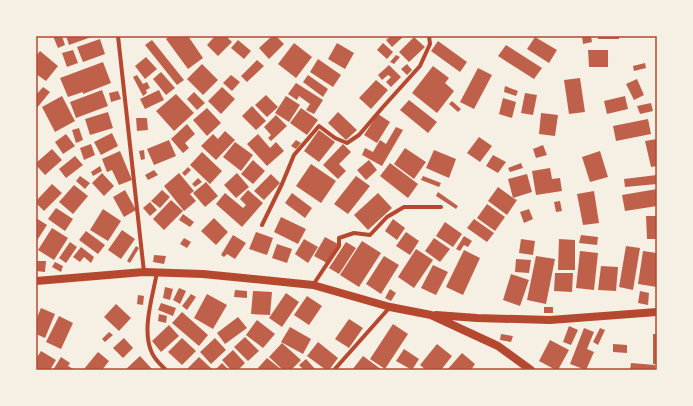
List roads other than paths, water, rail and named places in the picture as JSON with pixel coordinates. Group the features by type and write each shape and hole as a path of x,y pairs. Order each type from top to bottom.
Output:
{"main road":[{"path":"36,281 144,272 203,274 313,285 390,307 431,315 550,320 657,312"},
{"path":"431,315 498,346 531,370"}],"street":[{"path":"118,36 144,272"},
{"path":"262,225 294,155 319,126 335,138 346,143 360,135 420,66 430,44 429,36"},
{"path":"313,285 339,246 339,238 354,233 370,234 387,216 404,207 441,208"},
{"path":"157,272 148,320 149,338 151,352 155,360 166,370"},
{"path":"334,370 390,307"}]}
